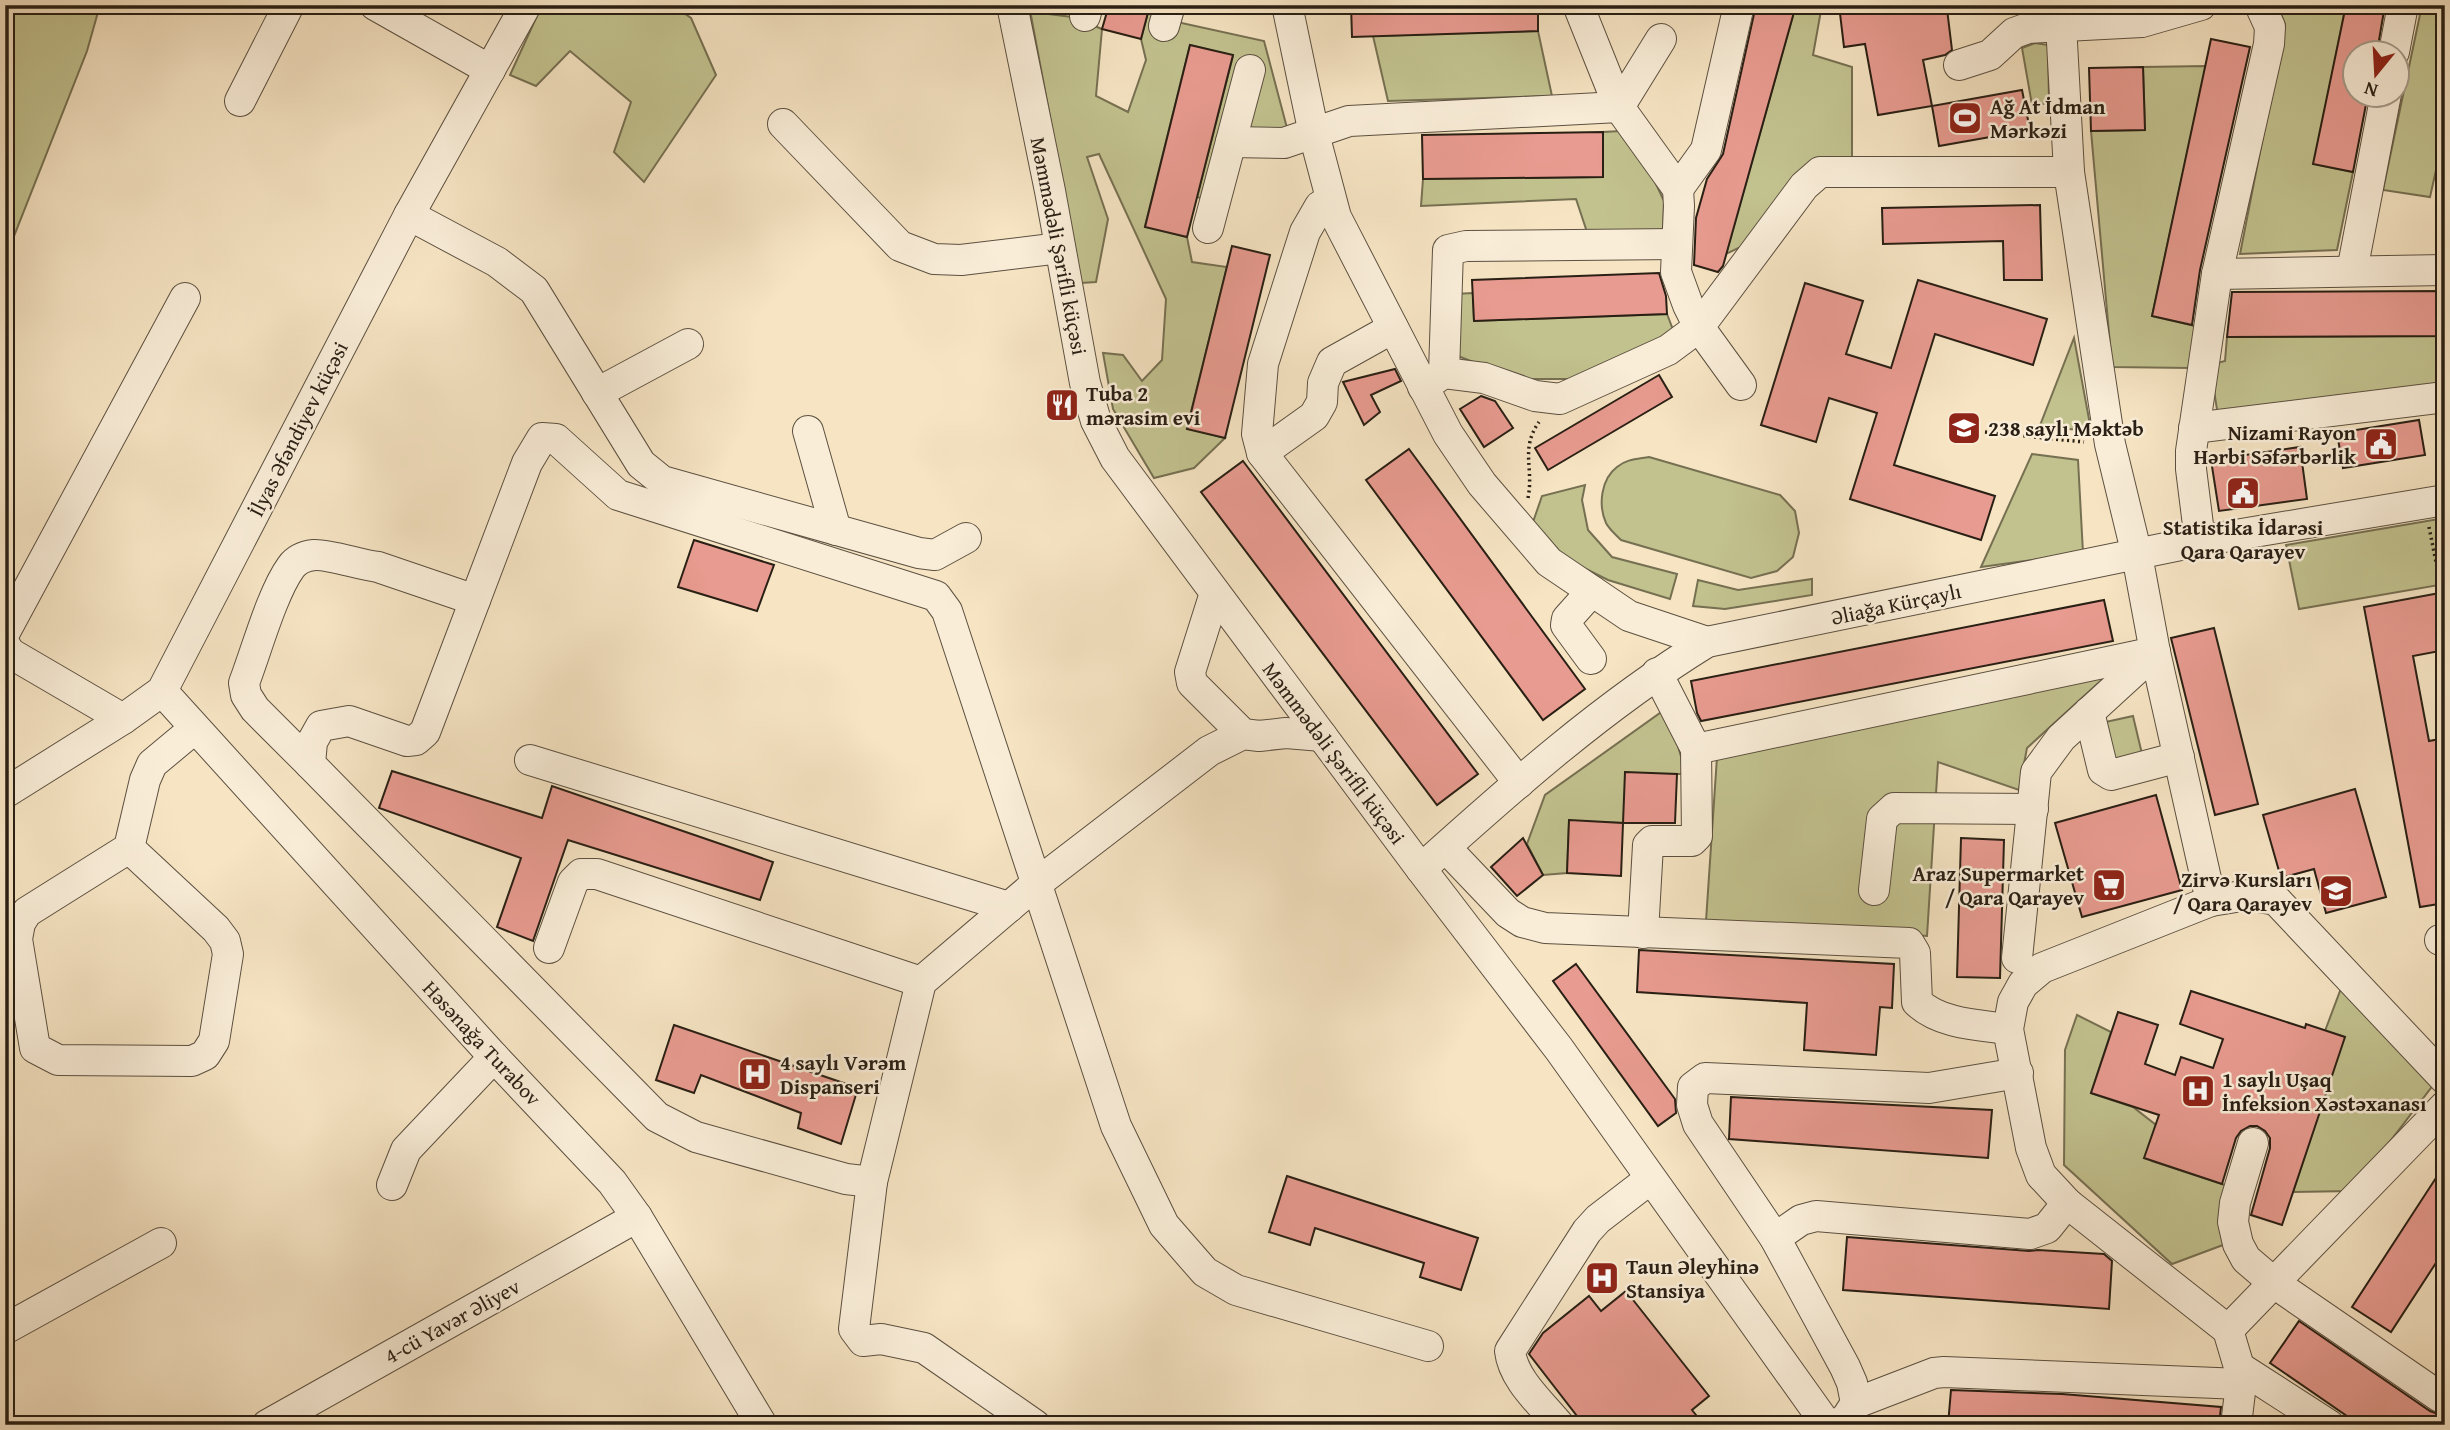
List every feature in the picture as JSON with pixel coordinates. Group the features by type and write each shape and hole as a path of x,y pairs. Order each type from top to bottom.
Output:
{"street":[{"path":"240,101 289,5"},
{"path":"375,5 490,70"},
{"name":"İlyas Əfəndiyev küçəsi","path":"5,793 123,719 162,691 409,215 526,5"},
{"name":"Məmmədəli Şərifli küçəsi","path":"1012,5 1085,383 1096,421 1115,458 1421,869 1559,1049 1827,1425"},
{"path":"1287,5 1314,134 1336,217 1393,328 1434,380"},
{"path":"1578,5 1619,107 1678,189 1676,272 1699,327 1741,385"},
{"path":"1678,189 1706,150 1739,5"},
{"path":"1959,65 1990,55 2014,33 2061,15 2142,22 2201,5"},
{"path":"2200,541 2191,469 2194,428 2217,274 2269,44 2270,27 2260,5"},
{"path":"2397,38 2403,5"},
{"path":"2061,15 2069,172 2110,444 2137,555 2155,652 2211,901"},
{"path":"1619,107 1661,39"},
{"path":"1208,228 1250,70"},
{"path":"1231,142 1284,143 1349,121 1619,107"},
{"path":"2352,271 2383,108"},
{"path":"783,124 900,246 934,259 1060,248"},
{"path":"1434,380 1484,378 1535,396 1560,398 1668,350 1699,327 1804,186 1820,172 2069,172"},
{"path":"1331,201 1320,205 1306,232 1263,364 1257,434 1262,453 1519,783"},
{"path":"409,215 497,262 534,290 641,464 662,481 919,553 934,555 966,538"},
{"path":"1676,244 1466,246 1448,250 1434,380 1448,434 1475,474 1549,562 1629,616 1707,642"},
{"path":"2217,274 2445,270"},
{"path":"5,632 185,298"},
{"path":"1262,453 1314,416 1322,401 1323,383 1332,362 1393,328"},
{"path":"597,393 688,344"},
{"path":"2194,428 2445,397"},
{"path":"808,431 836,530"},
{"path":"310,764 312,742 321,726 349,721 407,741 416,740 425,732 527,463 542,438 556,439 618,495 936,596 947,611 1116,1126 1164,1225 1205,1272 1236,1290 1428,1346"},
{"name":"Əliağa Kürçaylı","path":"1421,869 1519,783 1657,673 1707,642 2200,541 2435,502"},
{"path":"475,600 378,567 317,555 302,558 291,566 275,600 244,683 246,695 255,709 657,1117 696,1137 846,1179 872,1182"},
{"path":"1591,659 1566,625 1567,619 1592,591"},
{"path":"1215,593 1190,672 1192,683 1243,734"},
{"path":"5,645 10,653 123,719"},
{"path":"2017,958 2036,772 2061,738 2155,652"},
{"path":"1696,749 2155,652"},
{"path":"1643,933 1648,845 1652,841 1692,841 1697,836 1696,749 1657,673"},
{"name":"Həsənağa Turabov","path":"162,691 494,1057 612,1182 638,1217 762,1425"},
{"path":"2089,712 2104,770 2111,775 2179,757"},
{"path":"129,848 216,929 225,941 228,954 214,1041 205,1055 192,1061 58,1060 35,1048 17,939 20,923 27,912 129,848 145,780 152,764 194,729"},
{"path":"1035,1425 924,1348 881,1339 863,1341 854,1329 872,1182 921,982 1036,884 1209,751 1243,734 1322,736"},
{"path":"530,760 1009,907"},
{"path":"1874,890 1882,819 1894,808 2032,809"},
{"path":"1446,848 1508,913 1522,922 1545,928 1909,943 1915,953 1917,1002 1927,1012 1963,1023 2008,1029"},
{"path":"549,948 573,883 581,874 597,874 921,982"},
{"path":"2236,1425 2240,1375 2228,1330 2067,1203 2041,1175 2031,1148 2008,1029 2013,1002 2023,984 2042,968 2211,901 2248,895 2276,900 2445,1079"},
{"path":"392,1185 406,1150 494,1057"},
{"path":"1847,1414 1852,1383 1845,1367 1775,1238 1698,1124 1692,1105 1693,1087 1705,1078 1929,1088 2018,1073"},
{"path":"2228,1330 2445,1106"},
{"path":"2253,1143 2235,1203 2233,1222 2238,1244 2246,1259 2274,1283 2440,1397"},
{"path":"1559,1425 1517,1374 1510,1351 1587,1231 1598,1219 1650,1179"},
{"path":"1775,1238 1801,1220 1816,1216 2030,1234 2047,1228 2067,1203"},
{"name":"4-cü Yavər Əliyev","path":"267,1425 638,1217"},
{"path":"5,1329 161,1243"},
{"path":"1847,1414 1934,1373 1944,1372 2240,1375 2329,1425"}],"path":[{"path":"1511,517 1527,502 1531,483 1527,452 1531,433 1560,398"},
{"path":"1984,432 2110,444"},
{"path":"2435,502 2442,593"}],"green space":[{"path":"5,5 100,5 87,51 5,259"},
{"path":"542,5 672,5 691,18 716,75 644,182 614,152 631,102 570,51 536,86 510,75"},
{"path":"1029,5 1047,5 1049,14 1072,17 1102,29 1096,96 1128,112 1146,60 1141,39 1150,5 1181,5 1177,22 1264,41 1287,128 1256,134 1208,200 1197,197 1233,56 1190,45 1145,226 1187,237 1192,262 1227,267 1187,428 1225,438 1194,468 1154,478 1113,409 1103,353 1123,355 1142,381 1162,360 1166,299 1099,154 1087,157 1108,219 1096,282 1081,283"},
{"path":"1796,5 1822,5 1813,55 1852,67 1852,161 1747,244 1726,254"},
{"path":"2277,5 2346,5 2314,164 2353,172 2337,250 2240,254 2285,24"},
{"path":"2422,5 2445,5 2445,130 2430,197 2383,190 2400,108 2412,108 2412,52"},
{"path":"1538,31 1552,96 1388,101 1373,36"},
{"path":"2035,43 2048,45 2049,103 2032,105 2022,48"},
{"path":"2206,66 2152,316 2195,326 2190,368 2112,367 2091,131 2145,130 2143,67"},
{"path":"1621,131 1648,167 1664,201 1663,235 1588,235 1576,199 1421,206 1423,179 1603,177 1603,132"},
{"path":"1473,293 1474,321 1667,314 1675,335 1573,379 1516,379 1458,356 1454,294"},
{"path":"2445,336 2445,390 2218,416 2210,365 2225,361 2227,337"},
{"path":"2074,338 2091,430 2039,428"},
{"path":"2032,454 2078,460 2083,553 1981,567"},
{"path":"1649,457 1780,495 1795,511 1799,533 1793,557 1777,571 1751,578 1621,540 1606,523 1602,508 1604,485 1621,464"},
{"path":"1585,485 1582,500 1588,530 1612,557 1677,574 1670,599 1608,580 1566,559 1533,522 1542,496"},
{"path":"2445,518 2445,584 2299,609 2286,545"},
{"path":"1812,579 1812,595 1725,609 1693,606 1698,580 1738,590"},
{"path":"2106,676 2027,748 2019,790 1938,762 1927,936 1706,921 1717,757"},
{"path":"1667,708 1686,774 1677,774 1623,823 1569,821 1567,873 1543,875 1527,844 1545,795"},
{"path":"2133,716 2142,754 2110,761 2101,723"},
{"path":"2343,983 2437,1080 2352,1191 2293,1192 2344,1037 2325,1031"},
{"path":"2077,1015 2111,1032 2091,1093 2133,1107 2156,1125 2152,1161 2228,1186 2239,1239 2172,1264 2064,1165 2065,1050"}],"building":[{"path":"1109,5 1150,5 1141,39 1102,29"},
{"path":"1351,5 1538,5 1538,31 1352,37"},
{"path":"1756,5 1796,5 1723,266 1718,272 1694,265 1696,218 1707,179 1723,154"},
{"path":"1839,5 1897,5 1947,9 1952,50 1945,55 1923,60 1932,106 1878,115 1865,44 1844,47"},
{"path":"2346,5 2385,5 2379,38 2342,38 2342,108 2365,108 2353,172 2313,164"},
{"path":"2211,39 2250,47 2200,270 2192,325 2152,316"},
{"path":"1190,45 1233,55 1187,237 1145,227"},
{"path":"2143,67 2145,130 2091,131 2089,68"},
{"path":"2022,90 2030,130 1939,146 1932,106"},
{"path":"1603,132 1603,177 1423,179 1422,135"},
{"path":"2040,205 2042,280 2004,280 2003,241 1883,244 1882,208"},
{"path":"1232,246 1270,255 1225,438 1187,429"},
{"path":"1659,273 1666,296 1667,314 1474,321 1472,280"},
{"path":"1918,280 2047,319 2033,365 1935,334 1894,465 1995,496 1981,540 1850,499 1877,413 1829,398 1816,442 1761,425 1805,283 1863,301 1846,354 1891,368"},
{"path":"2445,291 2445,336 2227,337 2232,292"},
{"path":"1395,369 1401,381 1371,395 1380,412 1364,425 1343,382"},
{"path":"1659,375 1672,397 1548,470 1535,448"},
{"path":"1481,396 1495,401 1513,428 1484,447 1460,409"},
{"name":"Nizami Rayon Hərbi Səfərbərlik","path":"2419,420 2425,455 2343,468 2337,433"},
{"path":"2300,447 2307,499 2219,511 2211,460"},
{"path":"1409,449 1585,689 1543,720 1366,480"},
{"path":"1243,461 1478,774 1437,805 1201,492"},
{"path":"694,540 774,565 757,611 678,587"},
{"path":"2445,592 2445,650 2413,656 2429,741 2445,738 2445,791 2441,791 2445,812 2445,903 2420,907 2364,607"},
{"path":"2104,600 2113,641 1701,721 1697,713 1691,681"},
{"path":"2214,628 2258,804 2215,815 2171,638"},
{"path":"392,771 542,818 552,786 773,862 760,900 568,840 533,941 497,927 521,858 379,808"},
{"path":"1625,772 1677,774 1675,823 1623,823"},
{"path":"2355,789 2386,897 2326,913 2314,869 2281,878 2263,815"},
{"path":"2156,795 2182,890 2082,917 2055,823"},
{"path":"1569,820 1623,823 1621,876 1567,873"},
{"path":"1523,838 1543,875 1517,896 1491,867"},
{"path":"1961,838 2004,840 2000,978 1957,977"},
{"path":"1639,950 1894,964 1892,1008 1880,1007 1876,1055 1804,1050 1807,1003 1637,992"},
{"path":"1576,964 1675,1099 1676,1113 1658,1126 1553,981"},
{"path":"2191,991 2305,1028 2306,1024 2345,1037 2282,1225 2251,1215 2270,1148 2270,1138 2265,1131 2257,1126 2250,1126 2241,1131 2236,1138 2222,1184 2144,1158 2159,1115 2091,1093 2118,1012 2158,1025 2145,1064 2175,1075 2181,1057 2213,1068 2223,1039 2180,1024"},
{"path":"674,1025 858,1088 841,1144 798,1128 801,1113 701,1075 694,1093 656,1080"},
{"path":"1731,1097 1992,1110 1988,1158 1729,1139"},
{"path":"2445,1164 2445,1249 2391,1332 2352,1307"},
{"path":"1287,1176 1478,1238 1461,1290 1420,1277 1424,1263 1315,1228 1310,1245 1269,1232"},
{"path":"1847,1237 2104,1254 2112,1261 2109,1309 1843,1290"},
{"name":"Taun Əleyhinə Stansiya","path":"1626,1291 1709,1396 1692,1410 1704,1425 1584,1425 1529,1354 1543,1333 1589,1296 1601,1311"},
{"path":"2299,1321 2430,1411 2445,1413 2445,1425 2360,1425 2270,1363"},
{"path":"1951,1390 2062,1394 2221,1407 2219,1425 1948,1425"}],"place":[{"name":"Ağ At İdman Mərkəzi","path":"1965,118"},
{"name":"Tuba 2 mərasim evi","path":"1062,405"},
{"name":"238 saylı Məktəb","path":"1964,428"},
{"name":"Nizami Rayon Hərbi Səfərbərlik","path":"2381,444"},
{"name":"Statistika İdarəsi Qara Qarayev","path":"2243,493"},
{"name":"Araz Supermarket / Qara Qarayev","path":"2109,885"},
{"name":"Zirvə Kursları / Qara Qarayev","path":"2336,891"},
{"name":"4 saylı Vərəm Dispanseri","path":"755,1074"},
{"name":"1 saylı Uşaq İnfeksion Xəstəxanası","path":"2198,1091"},
{"name":"Taun Əleyhinə Stansiya","path":"1602,1278"}]}
